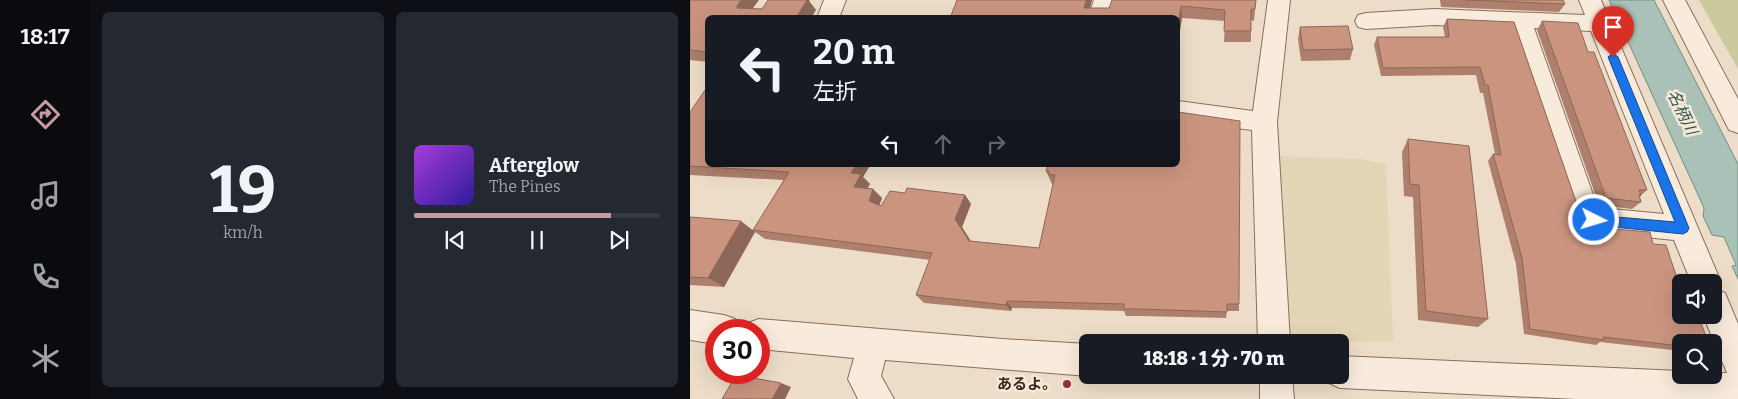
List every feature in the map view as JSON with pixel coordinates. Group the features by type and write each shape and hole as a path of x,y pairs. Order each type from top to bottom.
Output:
{"street":[{"path":"829,15 835,0"},
{"path":"1100,15 1106,0"},
{"path":"1274,334 1264,122 1279,0"},
{"path":"1674,0 1738,123"},
{"path":"1366,20 1433,9 1520,20 1594,11 1703,274"},
{"path":"1520,20 1586,213 1594,220 1683,228"},
{"path":"1180,111 1264,122"},
{"path":"1722,323 1738,362"},
{"path":"690,325 705,327"},
{"path":"770,335 1079,359"},
{"path":"874,344 864,379 877,399"},
{"path":"1349,372 1738,390"},
{"path":"1276,384 1277,399"}],"shaded area":[{"path":"1276,156 1360,159 1386,164 1393,342 1349,342 1349,334 1289,334"}],"green space":[{"path":"1699,0 1738,0 1738,69"}],"water":[{"name":"名柄川","path":"1609,0 1654,0 1738,164 1738,279 1732,266 1736,265 1724,237 1712,235 1703,216 1704,208"}],"building":[{"path":"690,0 741,0 737,8 762,9 768,0 807,0 798,15 705,15 705,52 690,50"},
{"path":"957,0 1086,0 1084,8 1109,8 1112,0 1256,0 1255,9 1251,9 1251,31 1224,31 1225,10 1181,6 1180,15 951,15"},
{"path":"1466,0 1563,0 1565,4"},
{"path":"1447,19 1514,22 1581,216 1591,224 1602,228 1650,232 1653,244 1666,245 1676,274 1672,274 1672,324 1701,324 1705,334 1672,334 1672,345 1603,337 1604,340 1530,329 1522,258 1493,154 1501,155 1488,85 1485,85 1480,67 1383,68 1377,37 1449,37"},
{"path":"1542,21 1578,23 1588,52 1594,52 1647,190 1639,190 1641,202 1606,198"},
{"path":"1348,26 1353,49 1303,50 1300,27"},
{"path":"705,90 705,167 690,166 690,112"},
{"path":"1180,112 1240,121 1239,304 1227,304 1227,312 1124,309 1124,304 1007,301 1006,305 916,295 932,253 753,230 789,172 706,167 855,167 851,173 861,174 854,187 873,189 869,201 881,206 890,191 905,193 907,188 965,195 955,219 969,241 1039,248 1055,175 1048,174 1049,171 1046,171 1047,167 1180,167"},
{"path":"1408,139 1469,146 1488,319 1426,311 1419,185 1410,184"},
{"path":"690,217 741,221 708,278 690,277"},
{"path":"770,381 781,383 772,399 722,399 731,384 770,384"}],"place":[{"name":"あるよ。","path":"1067,384"}],"route":[{"path":"1594,220 1683,228 1613,57"}]}
